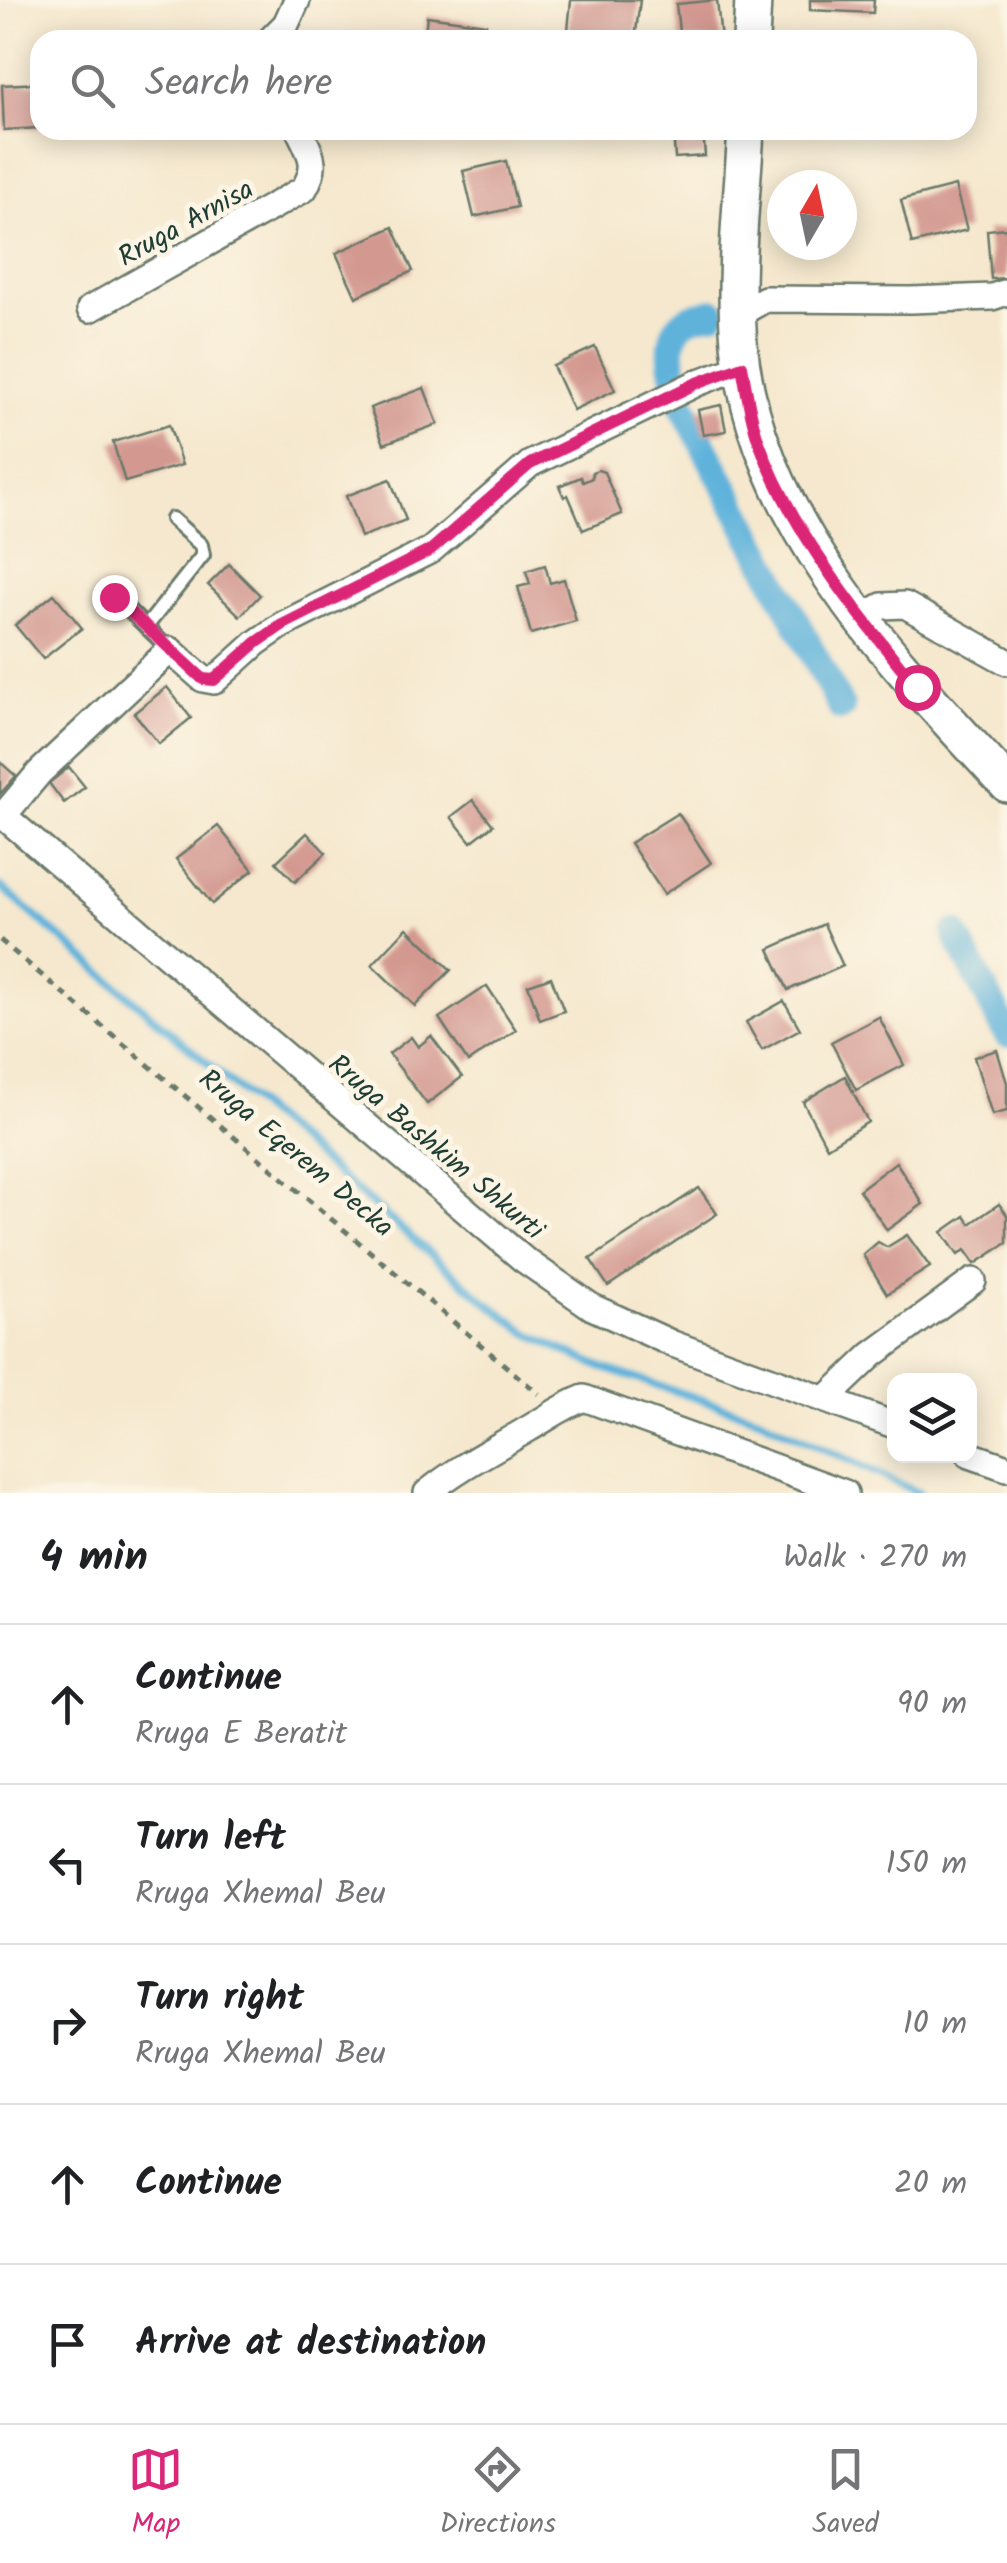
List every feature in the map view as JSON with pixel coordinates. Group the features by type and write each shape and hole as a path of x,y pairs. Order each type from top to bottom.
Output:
{"main road":[{"path":"752,30 754,0"},
{"path":"746,140 738,314 742,366 759,443 811,543 861,618 917,687 1007,784"}],"street":[{"path":"280,30 297,0"},
{"name":"Rruga Arnisa","path":"90,309 304,190 314,173 312,156 304,140"},
{"path":"738,314 765,299 911,300 1007,292"},
{"path":"2,814 39,773 170,650 203,679 214,680 282,625 431,550 530,464 697,383 742,366"},
{"path":"861,618 882,606 905,605 1007,662"},
{"name":"Rruga Bashkim Shkurti","path":"2,814 522,1259 592,1308 673,1344 887,1422"},
{"path":"827,1398 872,1355 973,1281"},
{"path":"427,1493 457,1468 532,1427 556,1409 584,1398 845,1493"},
{"path":"977,1457 1007,1468"}],"lane":[{"path":"146,627 203,555 201,546 172,520"},
{"path":"114,597 170,650"}],"path":[{"name":"Rruga Eqerem Decka","path":"0,940 556,1409"}],"building":[{"path":"571,0 640,0 636,30 568,30"},
{"path":"717,0 720,30 679,30 676,4"},
{"path":"810,0 874,0 873,13 810,10"},
{"path":"427,16 486,24 485,30 425,30"},
{"path":"30,84 30,129 4,130 2,85"},
{"path":"674,140 704,140 705,156 675,158"},
{"path":"506,161 517,207 474,217 463,171"},
{"path":"955,186 967,230 912,244 901,200"},
{"path":"393,227 413,271 356,297 336,253"},
{"path":"1007,228 1007,278 991,279 987,230"},
{"path":"595,347 615,390 573,410 553,366"},
{"path":"424,388 438,424 384,444 370,408"},
{"path":"721,405 726,431 703,435 698,410"},
{"path":"169,425 182,465 125,482 113,442"},
{"path":"598,470 604,472 622,514 583,530 568,495 564,497 559,486 581,477 583,482"},
{"path":"390,479 406,520 361,537 346,496"},
{"path":"229,564 260,595 240,616 208,585"},
{"path":"545,565 550,583 564,579 576,621 531,634 518,587 530,584 526,571"},
{"path":"54,594 82,628 43,659 15,625"},
{"path":"167,687 191,718 159,744 134,713"},
{"path":"0,762 16,776 0,794"},
{"path":"69,767 85,787 64,803 49,783"},
{"path":"473,800 493,825 471,842 451,817"},
{"path":"678,813 711,863 664,894 630,843"},
{"path":"218,826 253,870 212,904 176,859"},
{"path":"307,833 326,853 295,882 276,862"},
{"path":"824,924 843,966 788,990 769,949"},
{"path":"407,928 451,970 415,1006 372,965"},
{"path":"551,977 564,1011 540,1020 528,985"},
{"path":"487,986 516,1030 468,1062 439,1018"},
{"path":"784,1001 800,1029 762,1050 746,1022"},
{"path":"879,1017 904,1065 856,1090 831,1042"},
{"path":"431,1036 462,1077 427,1104 389,1054 411,1037 418,1047"},
{"path":"997,1050 1007,1083 1007,1111 992,1115 974,1057"},
{"path":"845,1076 868,1122 827,1147 803,1102"},
{"path":"896,1162 923,1204 887,1230 859,1190"},
{"path":"699,1188 717,1214 608,1286 590,1259"},
{"path":"999,1204 1007,1215 1007,1243 975,1264 965,1250 958,1255 942,1232 965,1216 970,1224"},
{"path":"907,1235 930,1267 887,1294 863,1255 878,1242 887,1247"}],"waterway":[{"path":"713,312 688,319 674,335 672,359 683,406 841,707"},
{"path":"0,886 489,1304 528,1333 603,1368 759,1418 919,1493"},
{"path":"955,933 1007,1034"}],"route":[{"path":"114,597 210,682 282,625 443,542 530,464 697,383 742,366 759,443 811,543 861,618 917,687"}]}
